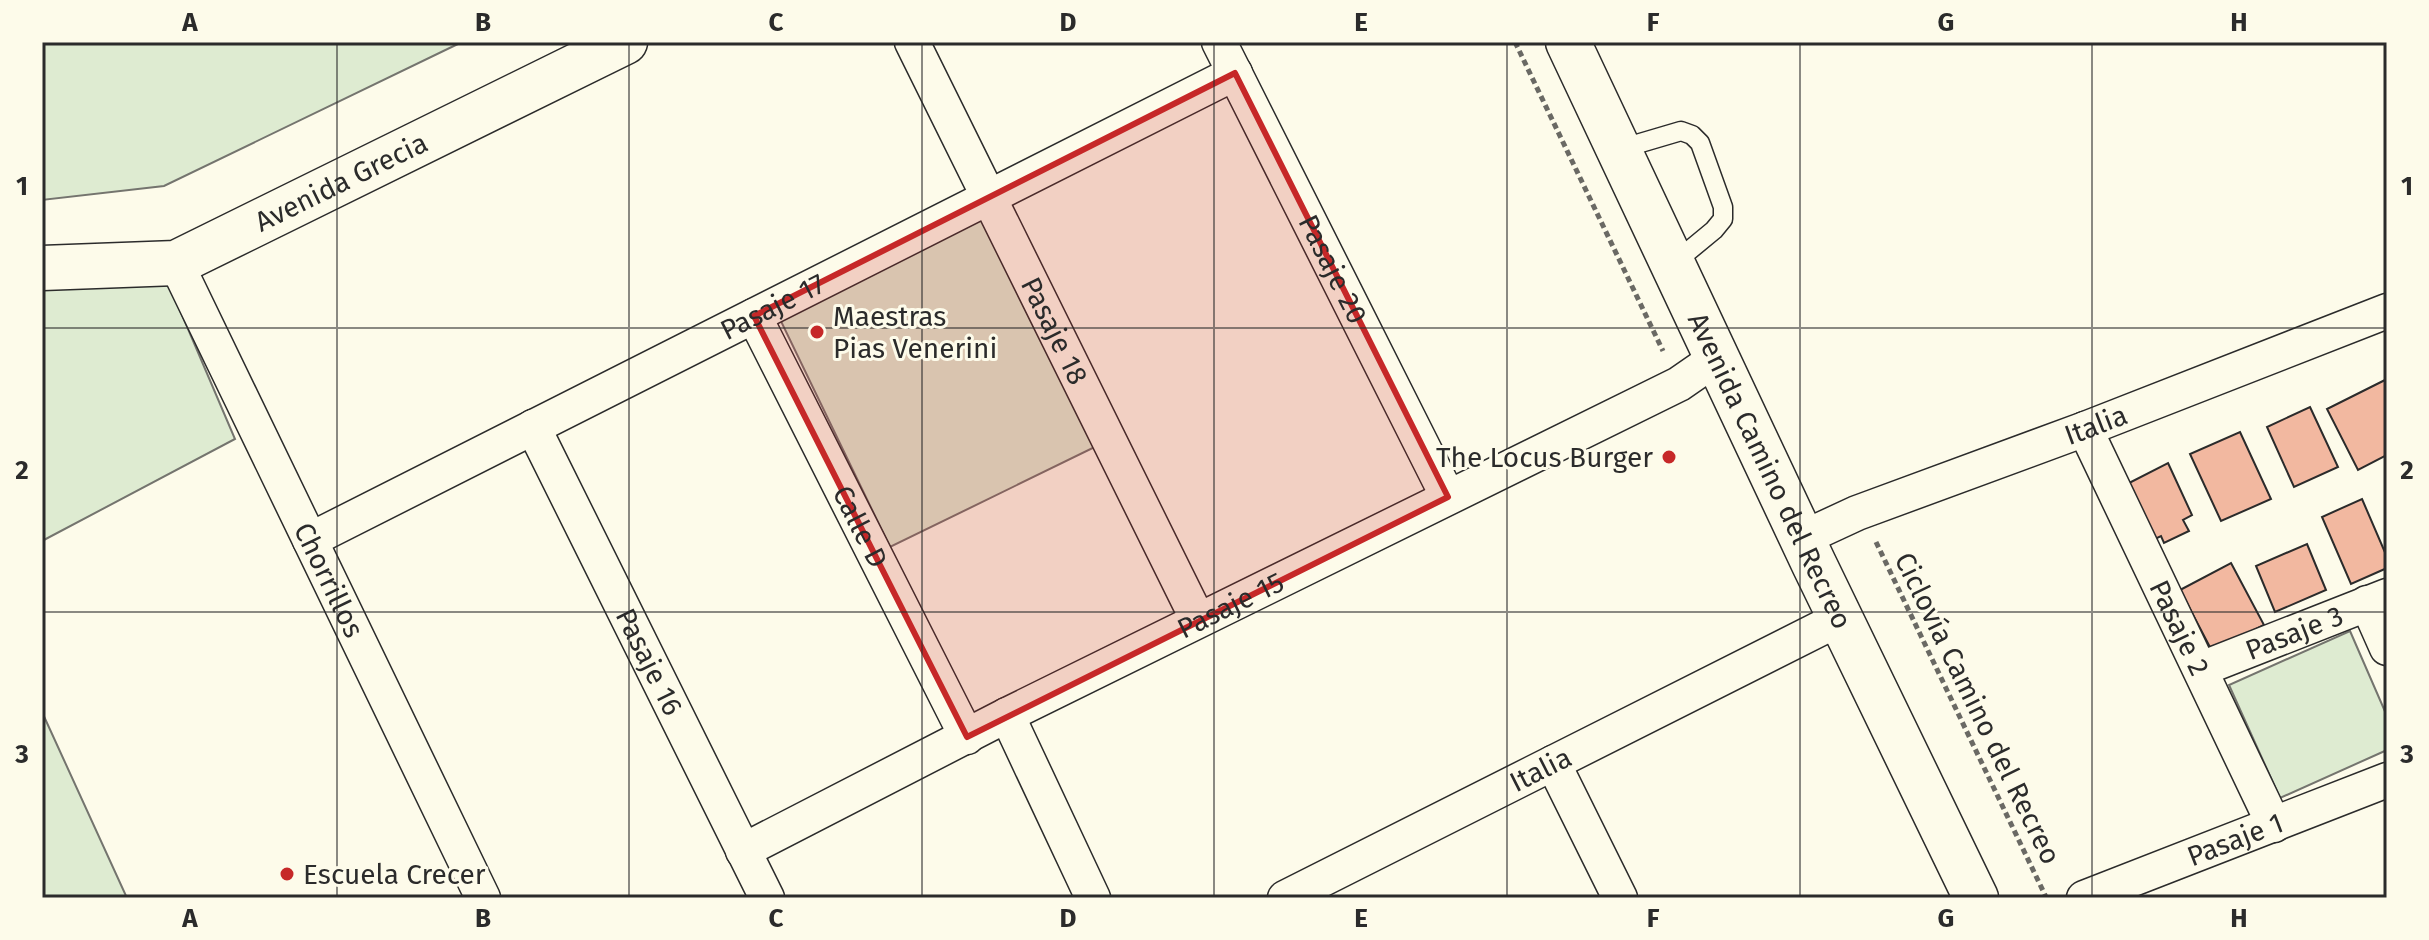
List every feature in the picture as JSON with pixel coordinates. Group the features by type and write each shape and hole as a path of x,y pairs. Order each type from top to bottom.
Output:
{"street":[{"name":"Avenida Grecia","path":"42,268 176,263 625,42"},
{"name":"Pasaje 18","path":"912,42 1198,620"},
{"name":"Pasaje 20","path":"1219,42 1448,497"},
{"name":"Avenida Camino del Recreo","path":"1568,42 1976,898"},
{"name":"Pasaje 17","path":"310,540 1235,73"},
{"name":"Chorrillos","path":"176,263 483,898"},
{"name":"Italia","path":"1803,538 1857,513 2085,429 2387,311"},
{"name":"Calle D","path":"754,316 967,737"},
{"name":"Pasaje 15","path":"743,851 1007,715 1679,384 1718,357"},
{"name":"Pasaje 16","path":"533,427 767,898"},
{"name":"Pasaje 2","path":"2085,429 2274,825"},
{"name":"Pasaje 3","path":"2201,669 2377,599"},
{"path":"2377,599 2387,648"},
{"name":"Italia","path":"1285,898 1334,887 1553,763 1841,618"},
{"path":"1007,715 1093,898"},
{"path":"1553,763 1620,898"},
{"name":"Pasaje 1","path":"2084,898 2387,780"}],"lane":[{"path":"1620,149 1681,131 1692,135 1700,143 1723,207 1723,219 1674,263"}],"path":[{"name":"Ciclovía Camino del Recreo","path":"1873,535 2047,898"}],"highlighted area":[{"path":"1235,73 1448,497 967,737 754,316"}],"green space":[{"path":"42,42 462,42 164,186 42,200"},
{"path":"990,210 1103,443 890,547 777,313"},
{"path":"165,275 235,439 42,541 42,278"},
{"path":"2350,631 2387,716 2387,750 2280,798 2229,685"},
{"path":"42,712 127,898 42,898"}],"building":[{"path":"2385,380 2387,455 2358,470 2327,409"},
{"path":"2310,407 2338,467 2294,487 2267,427"},
{"path":"2240,432 2271,499 2221,521 2190,454"},
{"path":"2168,463 2192,515 2183,520 2189,531 2164,543 2161,536 2155,539 2129,483"},
{"path":"2362,499 2387,557 2387,568 2351,584 2322,517"},
{"path":"2307,544 2326,590 2275,612 2256,566"},
{"path":"2231,563 2264,625 2212,651 2180,590"}],"place":[{"name":"Maestras Pias Venerini","path":"817,332"},
{"name":"The Locus Burger","path":"1669,457"},
{"name":"Escuela Crecer","path":"287,874"}]}
